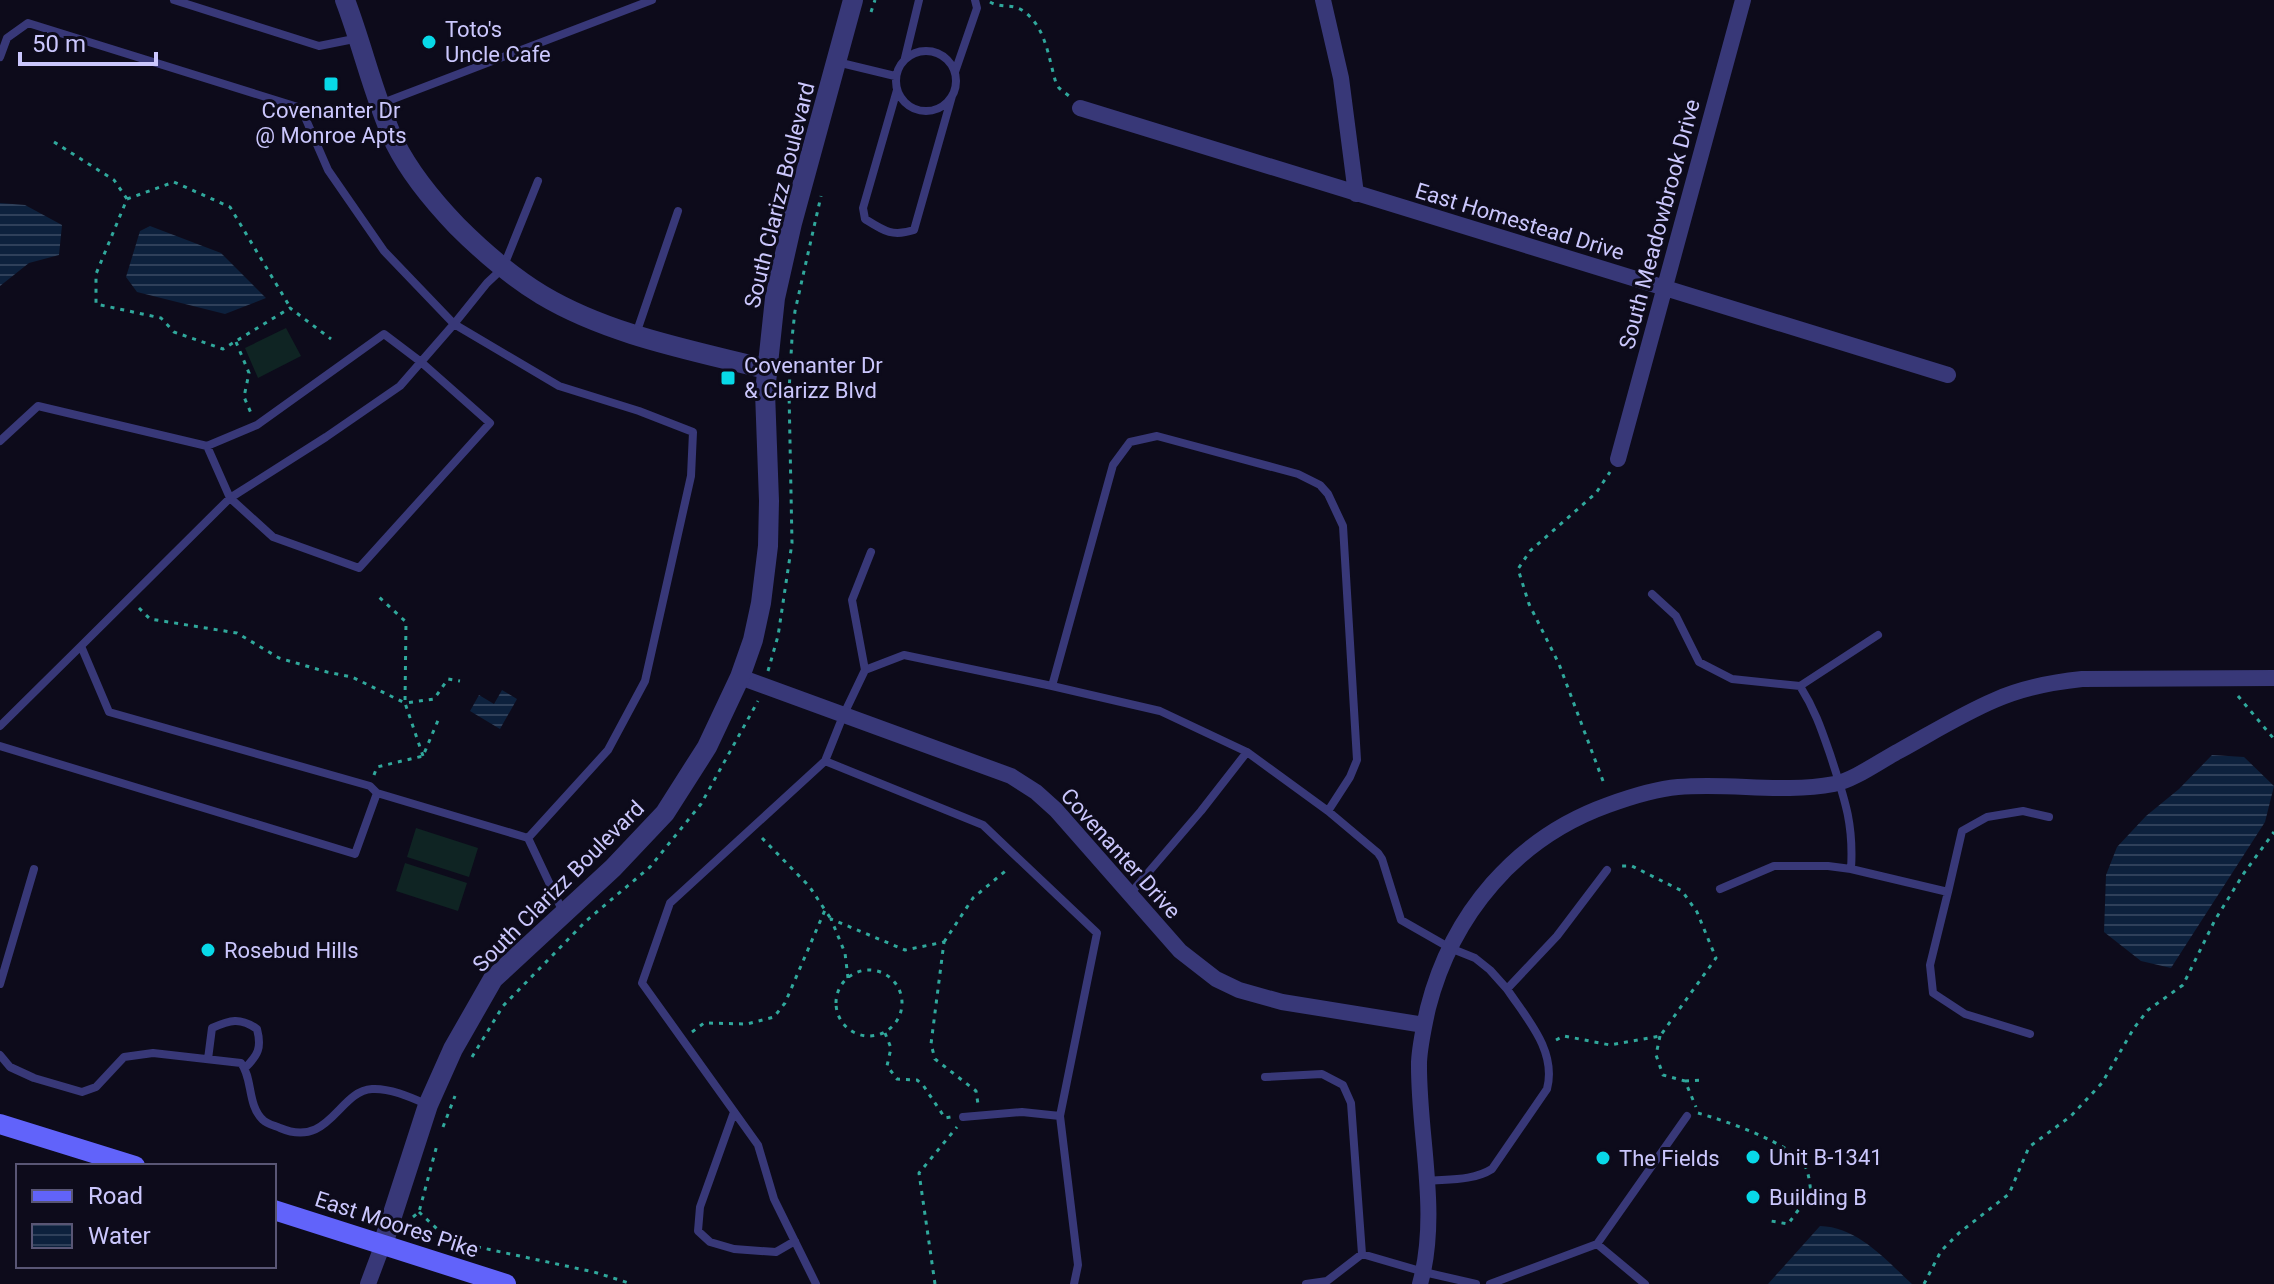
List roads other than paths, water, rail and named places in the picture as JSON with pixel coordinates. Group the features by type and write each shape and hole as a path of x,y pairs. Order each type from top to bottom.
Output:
{"main road":[{"path":"0,1124 129,1164"},
{"name":"East Moores Pike","path":"276,1211 506,1284"}],"street":[{"path":"345,0 379,104 396,145 418,180 471,240 503,268 541,294 593,320 766,369"},
{"name":"South Clarizz Boulevard","path":"383,1244 428,1105 453,1049 493,979 613,868 665,813 707,747 740,677 753,640 761,603 768,546 766,369 775,298 792,223 853,0"},
{"path":"1323,0 1341,78 1356,194"},
{"name":"South Meadowbrook Drive","path":"1618,459 1743,0"},
{"name":"East Homestead Drive","path":"1080,108 1948,375"},
{"name":"Covenanter Drive","path":"740,677 1011,776 1056,810 1180,951 1216,979 1239,990 1282,1002 1424,1025"},
{"path":"1422,1278 1428,1257 1427,1181 1419,1058 1437,976 1468,913 1489,886 1511,863 1554,829 1586,813 1648,792 1676,787 1717,785 1803,789 1839,783 1993,700 2037,687 2082,679 2274,678"},
{"path":"368,1284 383,1244"}],"lane":[{"path":"174,0 319,46 359,38"},
{"path":"379,104 652,0"},
{"path":"919,0 905,59 895,76 897,90 909,106 918,110 938,108 952,96"},
{"path":"955,72 977,8 975,0"},
{"path":"0,57 7,38 28,23 301,108 328,170 384,251 454,324 559,386 693,432 691,476 645,681 608,750 528,838"},
{"path":"897,90 863,208 865,219 881,229 900,234 914,230 957,80 951,63 934,51 923,50 905,59"},
{"path":"836,62 895,76"},
{"path":"0,726 230,498 400,386 503,268 538,181"},
{"path":"636,334 678,211"},
{"path":"0,441 38,406 207,446 257,425 384,334 490,423 359,568 273,537 230,498 207,446"},
{"path":"1052,686 1113,465 1130,442 1157,436 1309,478 1328,494 1343,526 1357,760 1355,769 1328,811"},
{"path":"816,1284 774,1199 758,1145 642,983 670,903 825,761 865,670 852,600 871,552"},
{"path":"1652,594 1676,616 1699,662 1732,679 1800,686 1878,635"},
{"path":"81,646 109,712 528,838 564,913"},
{"path":"865,670 904,655 1160,711 1247,752 1328,811 1378,853 1401,920 1450,948 1475,958 1490,970 1507,989 1543,1045 1551,1075 1547,1089 1492,1169 1470,1177 1427,1181"},
{"path":"1800,686 1814,707 1849,811 1853,843 1851,869"},
{"path":"0,746 355,854 374,790"},
{"path":"1129,895 1247,752"},
{"path":"825,761 983,825 1097,933 1060,1116 1078,1265 1074,1284"},
{"path":"2030,1034 1965,1014 1933,993 1930,965 1962,831 1987,817 2023,811 2049,817"},
{"path":"1720,889 1774,866 1828,866 1948,892"},
{"path":"0,984 34,869"},
{"path":"1507,989 1557,936 1607,870"},
{"path":"208,1059 212,1028 224,1023 246,1021 257,1029 260,1041 256,1057 245,1068"},
{"path":"0,1055 10,1067 34,1078 82,1092 96,1087 124,1057 153,1053 241,1063 245,1068 250,1096 264,1121 288,1131 311,1131 331,1120 352,1098 370,1089 407,1096 428,1105"},
{"path":"1265,1077 1322,1074 1343,1085 1351,1103 1362,1254"},
{"path":"734,1112 700,1207 698,1231 710,1242 734,1249 776,1252 795,1241"},
{"path":"963,1117 1022,1112 1060,1116"},
{"path":"1490,1284 1597,1244 1687,1116"},
{"path":"1597,1244 1645,1284"},
{"path":"1362,1254 1422,1278 1476,1284"},
{"path":"1306,1284 1327,1281 1362,1254"}],"water":[{"path":"0,203 25,205 62,225 59,255 29,263 0,286"},
{"path":"150,226 221,253 266,298 225,314 137,292 126,277 140,231"},
{"path":"502,690 517,699 500,729 470,711 479,695 494,704"},
{"path":"2212,755 2244,757 2274,786 2265,822 2171,968 2141,961 2104,932 2106,875 2117,847"},
{"path":"1820,1226 1859,1238 1912,1284 1768,1284"}],"place":[{"name":"Toto's Uncle Cafe","path":"429,42"},
{"name":"Covenanter Dr @ Monroe Apts","path":"331,84"},
{"name":"Covenanter Dr & Clarizz Blvd","path":"728,378"},
{"name":"Rosebud Hills","path":"208,950"},
{"name":"Unit B-1341","path":"1753,1157"},
{"name":"The Fields","path":"1603,1158"},
{"name":"Building B","path":"1753,1197"}]}
